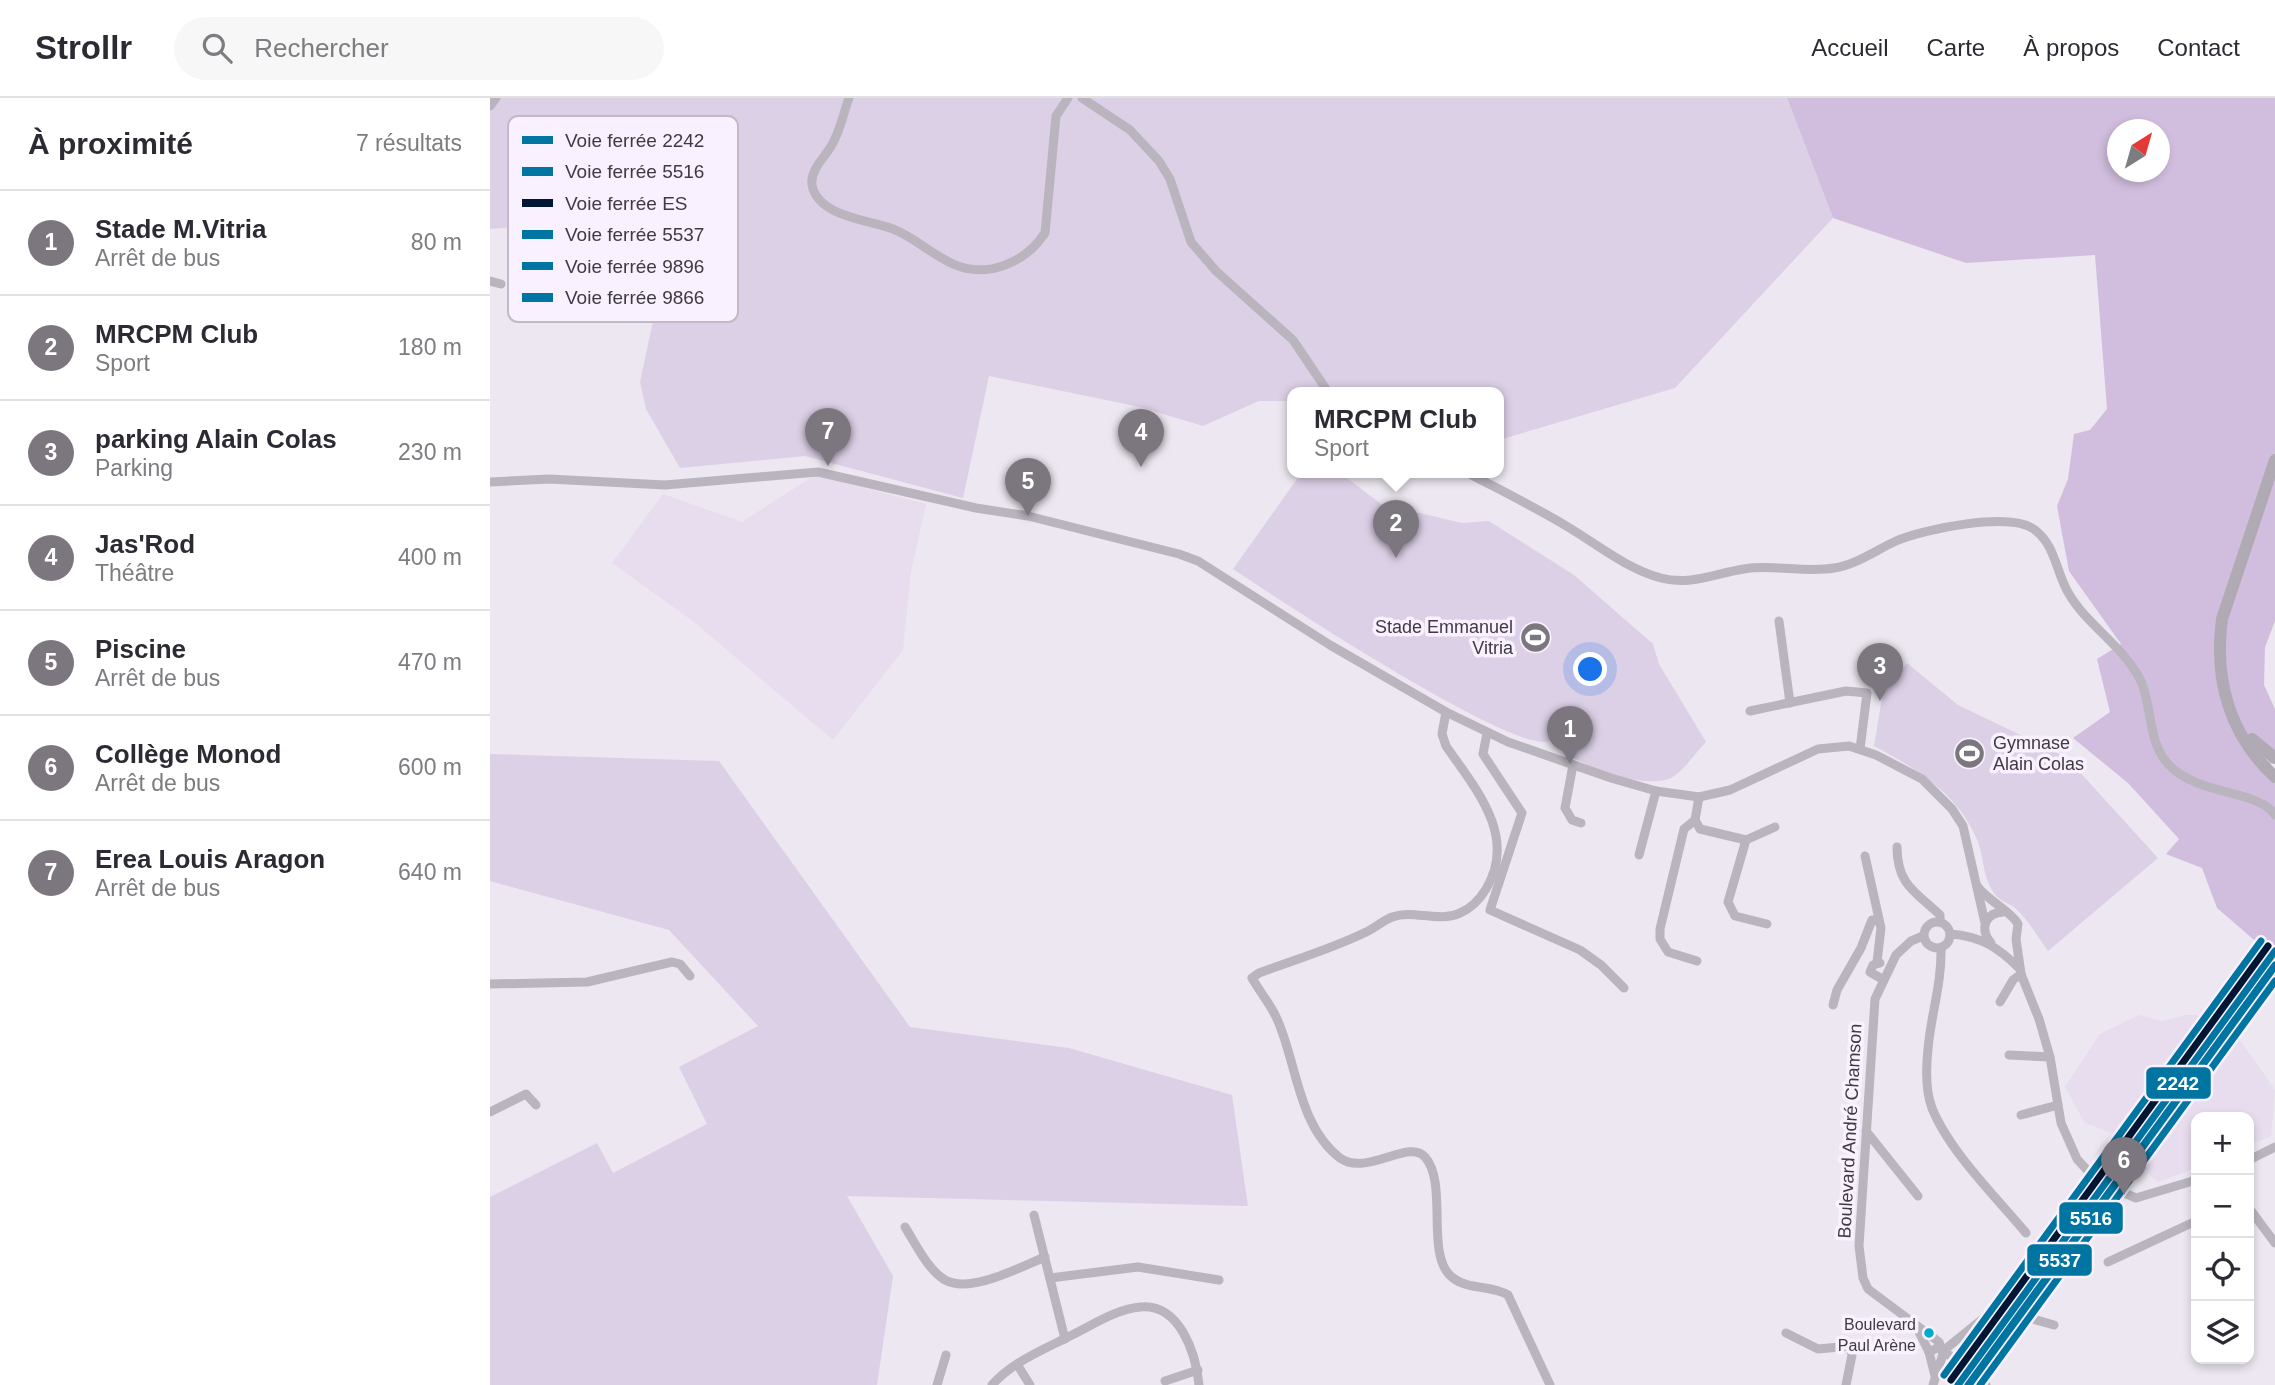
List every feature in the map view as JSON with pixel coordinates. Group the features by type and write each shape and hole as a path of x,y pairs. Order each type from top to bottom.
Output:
{"main road":[{"path":"2275,460 2222,619 2218,668 2230,711 2246,741 2275,777"},
{"path":"2230,711 2256,744 2275,758"}],"street":[{"path":"490,106 496,98"},
{"path":"849,98 836,138 814,170 813,188 818,197 855,220 890,228 951,263 981,270 1009,264 1024,256 1036,247 1045,233 1056,116 1068,98"},
{"path":"1082,98 1130,130 1159,161 1170,179 1191,242 1216,271 1275,320 1325,387"},
{"path":"490,281 501,284"},
{"path":"490,482 548,480 665,485 818,472 1047,520 1198,561 1330,645 1487,733 1573,765 1656,791 1699,797 1730,790 1818,749 1836,745 1860,749 1922,779 1952,809 1964,826 1984,926 1994,945 2020,972"},
{"path":"1477,478 1536,509 1630,565 1650,575 1677,580 1757,568 1838,568 1899,539 1970,525 2011,522 2032,527 2050,545 2073,600 2112,640 2139,678 2147,698 2155,740 2168,763 2194,782 2209,789 2259,801 2275,815"},
{"path":"1779,621 1790,703"},
{"path":"1750,711 1846,691 1867,694 1860,749"},
{"path":"1446,712 1442,734 1446,746 1493,819 1498,837 1497,858 1491,880 1478,902 1459,914 1429,918 1407,913 1390,918 1365,933 1259,972 1252,978 1277,1019 1311,1119 1325,1140 1339,1157 1350,1163 1370,1163 1410,1150 1420,1152 1427,1158 1433,1172 1441,1255 1446,1272 1460,1282 1508,1294 1550,1385"},
{"path":"1487,733 1483,754 1522,813 1490,910 1580,950 1601,965 1624,988"},
{"path":"1573,765 1565,808 1572,820 1581,823"},
{"path":"1639,855 1656,791"},
{"path":"1698,961 1668,952 1660,939 1660,929 1685,829 1695,820 1699,797"},
{"path":"1695,820 1700,829 1746,840 1775,827"},
{"path":"1746,840 1728,902 1735,916 1767,924"},
{"path":"1897,847 1897,865 1906,883 1922,902 1940,915 1940,922"},
{"path":"1865,856 1881,929 1877,962 1870,972 1882,979"},
{"path":"1976,885 2018,924 2016,939 2020,972 2039,1019 2050,1057 2061,1123 2077,1159 2092,1177 2106,1188 2124,1195 2146,1197 2191,1182"},
{"path":"1965,935 1984,926 1992,914 2003,912"},
{"path":"1833,1005 1872,920 1878,921"},
{"path":"1941,948 1929,946 1923,936 1928,925 1940,922 1947,926 1950,934 1948,942 1941,948 1940,992 1928,1049 1927,1081 1932,1107 1946,1134 2026,1233"},
{"path":"1950,934 1965,935 1994,945 2006,946 2016,939"},
{"name":"Boulevard André Chamson","path":"1923,936 1902,948 1888,967 1871,1019 1859,1246 1863,1278 1868,1289 1939,1342 1943,1353 1986,1385"},
{"path":"490,984 587,982 672,962 680,964 691,976"},
{"path":"1877,962 1888,967"},
{"path":"2000,1002 2020,972"},
{"path":"2009,1055 2050,1057"},
{"path":"490,1112 526,1094 536,1105"},
{"path":"2021,1115 2058,1105"},
{"path":"1866,1131 1918,1196"},
{"path":"2254,1158 2275,1147"},
{"path":"1034,1215 1065,1339"},
{"path":"2254,1215 2275,1243"},
{"path":"2108,1262 2191,1223"},
{"path":"905,1227 926,1260 943,1279 951,1282 984,1281 1045,1257"},
{"path":"1050,1278 1138,1266 1219,1280"},
{"path":"992,1385 1017,1364 1065,1339 1130,1309 1151,1308 1173,1319 1180,1327 1198,1370 1199,1385"},
{"path":"1934,1381 1943,1353 1990,1312 1998,1309 2054,1325"},
{"name":"Boulevard André Chamson","path":"1914,1324 1931,1355"},
{"path":"1786,1333 1818,1349 1850,1346 1852,1355 1846,1385"},
{"path":"1934,1381 1931,1355 1937,1346 1943,1353"},
{"path":"937,1385 946,1355"},
{"path":"1017,1364 1030,1385"},
{"path":"1165,1381 1198,1370"}],"shaded area":[{"path":"490,98 1787,98 1833,218 1675,388 1504,439 1504,387 1287,387 1287,401 1259,401 1203,426 1140,407 989,376 963,498 805,456 680,468 646,409 640,382 653,322 738,322 738,116 508,116 508,228 490,229"},
{"path":"1787,98 2275,98 2275,621 2265,647 2264,685 2275,709 2275,759 2266,771 2275,779 2275,958 2217,908 2202,868 2166,854 2179,839 2128,783 2073,738 2110,712 2097,659 2121,644 2069,571 2057,506 2068,479 2074,434 2090,430 2107,409 2095,255 1966,263 1833,218"},
{"path":"815,475 926,504 911,572 903,650 833,740 694,622 612,563 663,494 742,522"},
{"path":"1298,478 1347,478 1381,504 1462,523 1489,521 1574,575 1653,644 1659,664 1706,742 1676,775 1658,781 1625,778 1588,766 1560,749 1551,740 1531,740 1495,726 1448,702 1342,640 1233,569"},
{"path":"1907,663 1958,705 2066,757 2158,858 2048,951 2020,912 1999,898 1990,887 1978,842 1960,810 1921,774 1874,746 1883,692"},
{"path":"490,754 719,761 910,1027 1069,1048 1232,1095 1248,1206 847,1196 893,1276 877,1385 490,1385 490,1197 597,1143 613,1173 707,1124 679,1067 758,1026 669,930 490,881"},
{"path":"2139,1015 2162,1021 2196,1015 2219,1022 2242,1043 2275,1090 2271,1136 2254,1143 2254,1112 2191,1112 2191,1170 2158,1182 2148,1173 2138,1156 2142,1132 2132,1125 2125,1136 2085,1123 2065,1087 2100,1034"}],"rail line":[{"name":"9866","path":"1944,1375 2261,941"},
{"name":"ES","path":"1951,1380 2268,946"},
{"name":"2242","path":"1958,1385 2275,951"},
{"name":"5537","path":"1968,1385 2275,965"},
{"name":"5516","path":"1969,1385 2275,966"},
{"name":"9896","path":"1980,1385 2275,981"}],"place":[{"name":"Erea Louis Aragon","path":"828,466"},
{"name":"Jas'Rod","path":"1141,467"},
{"name":"Piscine","path":"1028,516"},
{"name":"MRCPM Club","path":"1396,558"},
{"name":"Stade Emmanuel Vitria","path":"1536,637"},
{"name":"parking Alain Colas","path":"1880,701"},
{"name":"Gymnase Alain Colas","path":"1970,753"},
{"name":"Stade M.Vitria","path":"1570,764"},
{"name":"Collège Monod","path":"2124,1195"},
{"name":"Boulevard Paul Arène","path":"1929,1333"}]}
